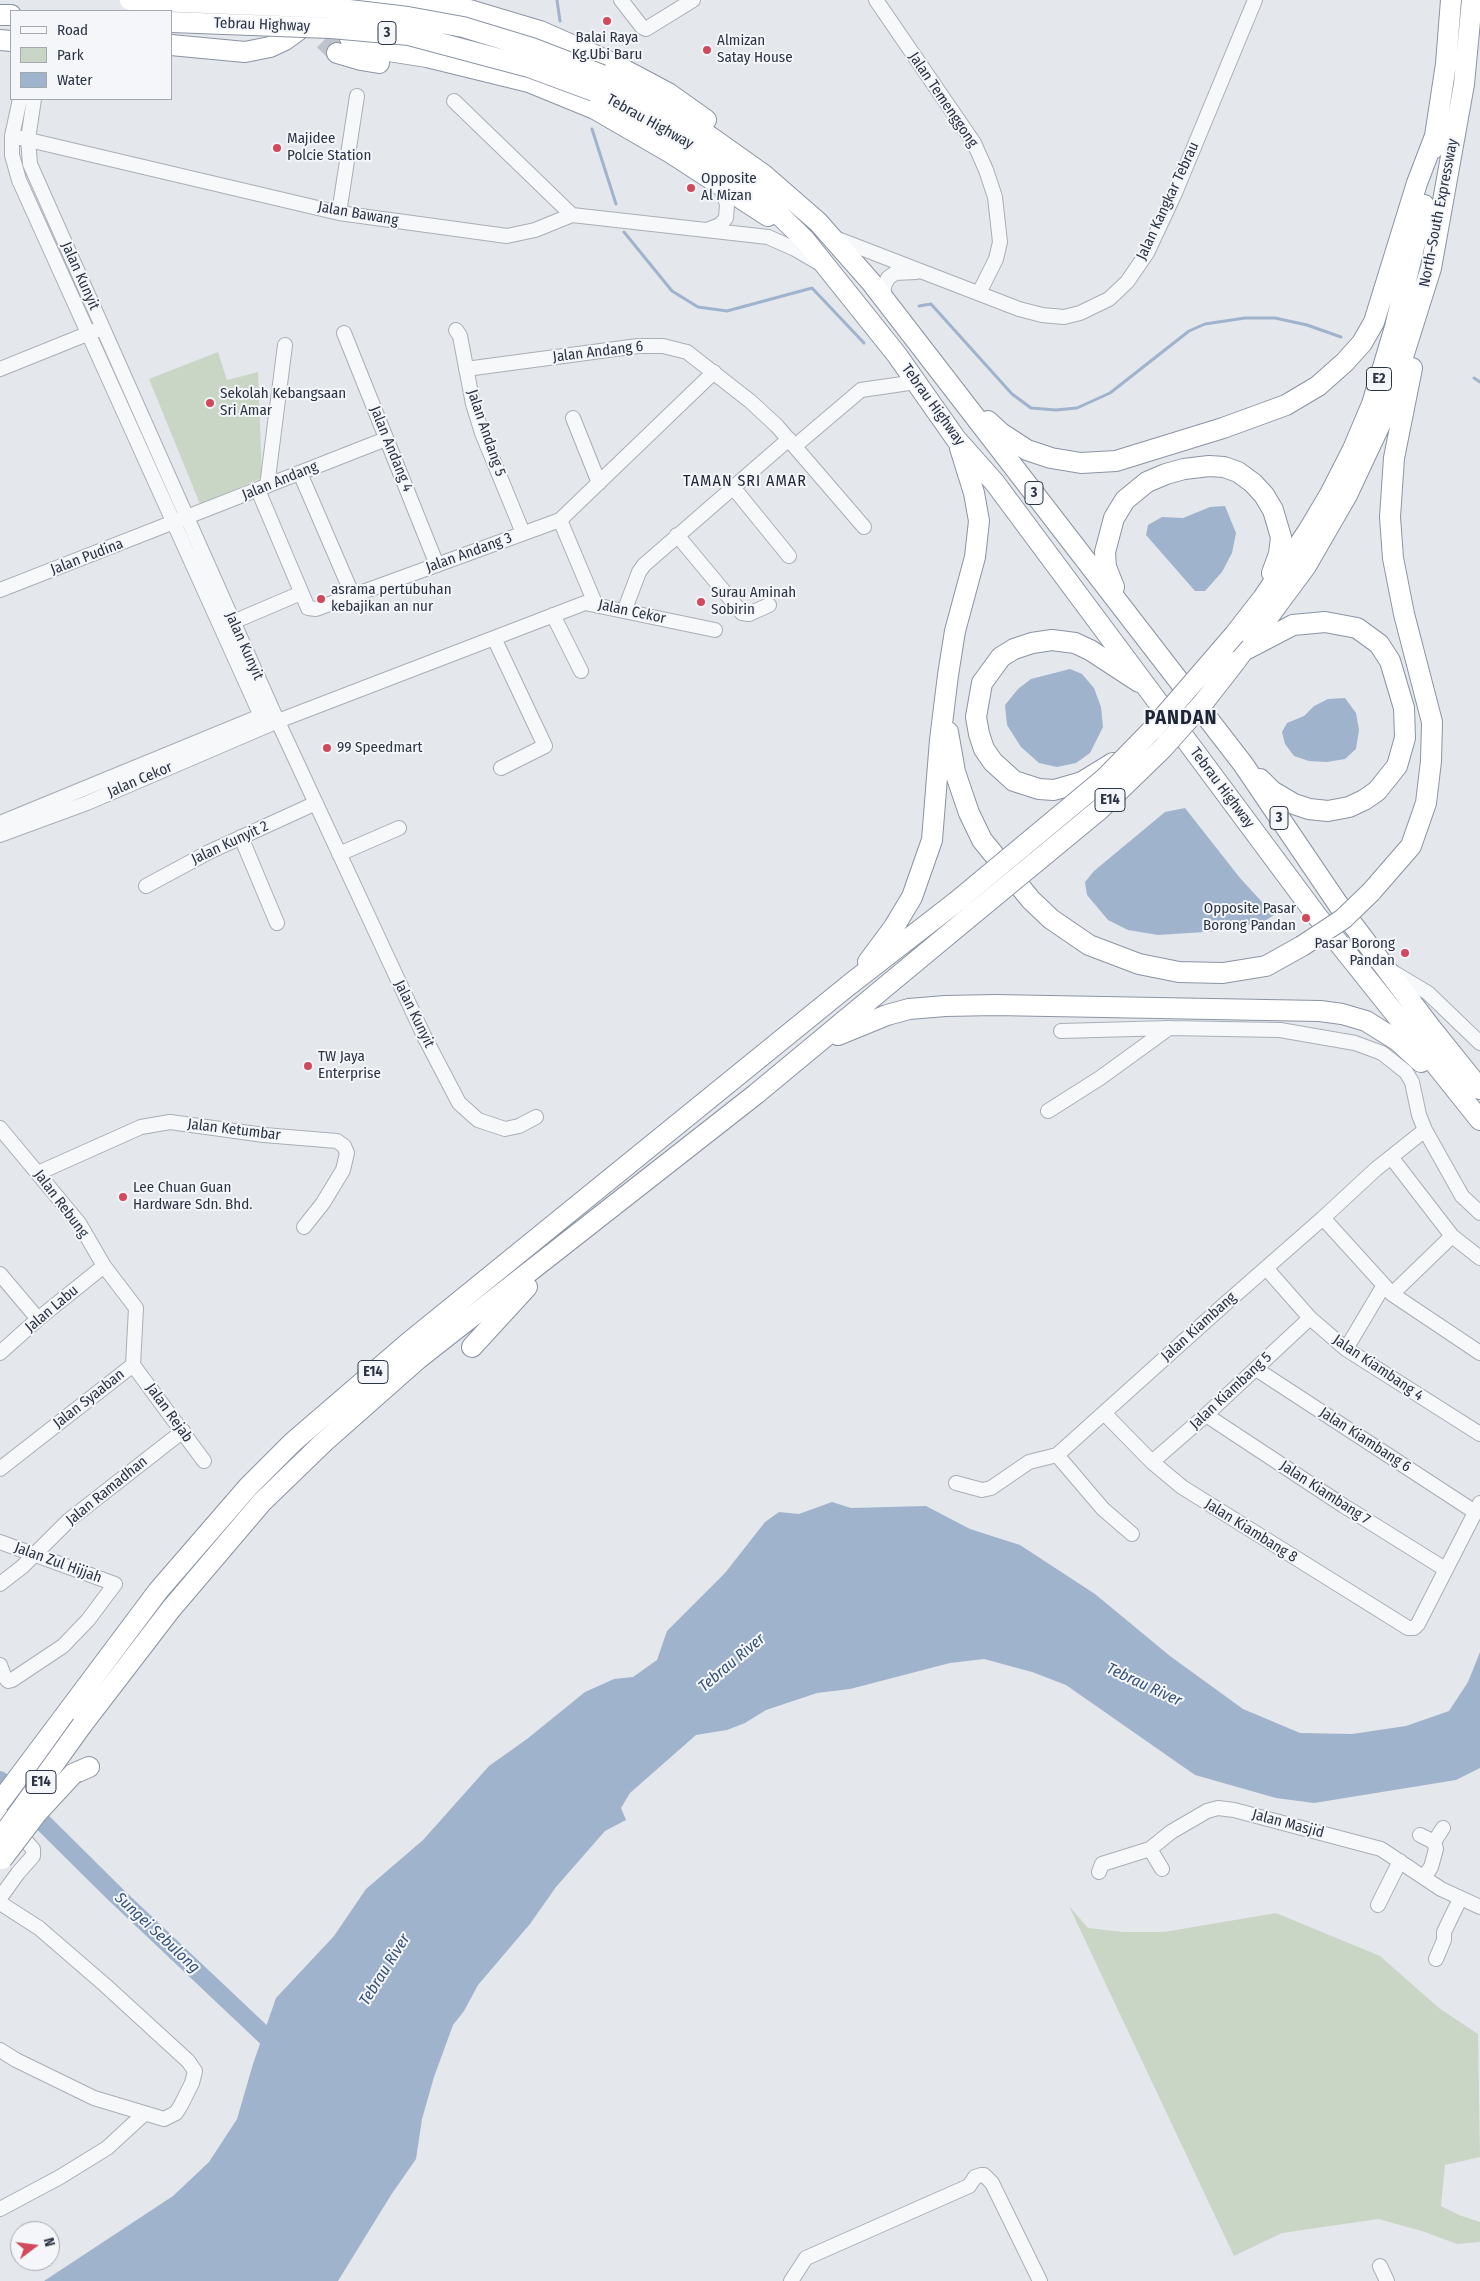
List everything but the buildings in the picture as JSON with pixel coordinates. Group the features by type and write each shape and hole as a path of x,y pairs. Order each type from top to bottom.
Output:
{"highway":[{"name":"Tebrau Highway","path":"130,0 333,8 408,17 463,27 532,48 598,83 708,154 753,189 805,240 897,355 900,385 956,439 996,483 1317,916 1478,1118"},
{"path":"217,49 261,37 270,33 277,26 278,18 272,6 264,0"},
{"path":"172,45 245,52 270,47 285,40 300,29 315,11 318,0"},
{"path":"408,0 364,3 355,9 348,21 348,34 352,42 363,47 427,57 529,82 595,109 671,153 805,240"},
{"path":"414,0 466,9 540,31 608,61 668,93 728,135 762,163 792,191 824,229"},
{"name":"North–South Expressway","path":"1238,649 1263,598 1330,494 1353,449 1372,404 1395,327 1426,195 1446,64 1451,0"},
{"name":"North–South Expressway","path":"1238,649 1306,566 1347,495 1385,414 1431,268 1464,84 1472,0"},
{"name":"Tebrau Highway","path":"172,22 331,28 408,35 598,83"},
{"path":"337,53 361,60 432,71 533,95 625,128"},
{"name":"3","path":"598,83 632,90 709,136 764,176 824,229"},
{"path":"948,383 1001,433 1027,450 1081,464 1116,461 1223,428 1286,405 1318,386 1345,362 1362,343 1374,322 1417,184 1435,136"},
{"name":"Tebrau Highway","path":"824,229 884,299 1121,603 1243,764 1314,872 1384,967 1480,1090"},
{"path":"948,675 950,750 969,813 989,848 1031,900 1051,919 1089,944 1112,955 1139,964 1179,972 1223,973 1266,966 1302,946 1343,919 1371,892 1412,846 1426,804 1432,761 1432,722 1395,567 1390,517 1394,458 1431,268"},
{"path":"850,985 894,927 912,897 932,840 940,740 948,675 956,631 975,557 980,522 974,492 956,439"},
{"path":"1121,603 1106,567 1105,552 1114,518 1124,500 1147,482 1166,474 1184,469 1209,466 1224,467 1238,472 1253,483 1264,495 1273,510 1280,532 1280,546 1276,564 1263,598"},
{"path":"1238,649 1293,625 1325,622 1357,628 1379,644 1390,661 1404,708 1405,738 1397,766 1377,792 1349,807 1328,811 1309,809 1294,804 1272,791 1243,764"},
{"path":"1133,749 1092,776 1069,786 1054,790 1039,789 1014,781 993,762 984,748 979,734 976,717 982,683 1001,657 1014,649 1032,643 1063,640 1090,650 1149,688"},
{"name":"E2","path":"1133,749 1238,649"},
{"name":"E14","path":"0,1802 158,1591 248,1487 293,1442 408,1342 850,985 961,910 1100,810 1163,748 1203,703 1238,649"},
{"name":"E14","path":"0,1839 82,1725 171,1609 262,1502 304,1460 418,1360 570,1242 810,1049 1082,799 1133,749"},
{"path":"810,1049 863,1023 887,1015 909,1009 936,1007 995,1005 1326,1012 1366,1021 1398,1041 1478,1118"},
{"path":"472,1346 570,1242"},
{"path":"1,1860 37,1813 81,1770"}],"street":[{"path":"621,0 642,27 646,29 693,0"},
{"name":"Jalan Temenggong","path":"876,0 974,143 989,179 995,197 1000,242 996,259 979,293"},
{"name":"Jalan Kangkar Tebrau","path":"824,229 927,273 1019,309 1042,315 1064,316 1080,312 1109,299 1127,282 1147,253 1175,193 1255,0"},
{"path":"339,213 357,96"},
{"name":"Jalan Kunyit","path":"20,100 12,136 12,155 19,180 253,697 271,716"},
{"name":"Jalan Kunyit","path":"34,100 28,139 30,164 233,622 271,716 316,803 424,1036 459,1102 478,1120 505,1129 519,1126 536,1117"},
{"path":"454,101 572,215"},
{"name":"Jalan Bawang","path":"12,136 339,213 507,236 535,230 572,215 707,230 774,239 826,268"},
{"path":"707,230 720,225 726,218 727,204 720,185"},
{"name":"Jalan Kangkar Tebrau","path":"884,299 884,286 888,278 895,273 908,271 927,273"},
{"path":"0,369 103,328"},
{"name":"Jalan Andang 5","path":"456,330 460,336 473,404 482,433 523,533"},
{"name":"Jalan Andang 4","path":"344,333 437,565"},
{"path":"262,488 284,346"},
{"name":"Jalan Andang 6","path":"466,369 638,346 663,346 687,352 750,401 792,443 864,527"},
{"name":"Jalan Andang 3","path":"262,488 301,593 308,608 316,609 560,520 714,372"},
{"path":"625,610 639,572 644,565 732,486 861,390 900,385"},
{"path":"573,418 598,483"},
{"name":"Jalan Andang","path":"174,523 386,438"},
{"path":"300,473 352,596"},
{"path":"732,486 789,556"},
{"path":"560,520 595,603"},
{"name":"Jalan Pudina","path":"0,590 174,523"},
{"path":"677,535 742,613 748,614 769,604"},
{"path":"233,622 301,593"},
{"name":"Jalan Cekor","path":"0,823 241,725 494,638 585,602 715,630"},
{"path":"553,615 581,671"},
{"path":"494,638 545,746 501,768"},
{"path":"241,725 249,714 253,697"},
{"name":"Jalan Cekor","path":"0,835 87,803 271,716"},
{"name":"Jalan Kunyit 2","path":"146,886 209,852 316,803"},
{"path":"340,854 399,828"},
{"path":"241,837 277,923"},
{"path":"1384,967 1428,993 1480,1043"},
{"path":"1048,1111 1100,1078 1169,1028"},
{"path":"1062,1031 1169,1028 1280,1030 1355,1043 1382,1053 1406,1072 1412,1082 1419,1115 1425,1130 1462,1196 1480,1213"},
{"name":"Jalan Ketumbar","path":"38,1173 141,1127 170,1122 264,1135 337,1141 344,1146 347,1153 345,1164 323,1203 304,1227"},
{"name":"Jalan Rebung","path":"0,1128 79,1222 104,1266 136,1308"},
{"name":"Jalan Kiambang","path":"1057,1455 1390,1157 1425,1130"},
{"path":"1390,1157 1452,1236 1480,1258"},
{"path":"1323,1218 1388,1290 1480,1352"},
{"path":"1346,1349 1388,1290 1452,1236"},
{"name":"Jalan Labu","path":"0,1353 104,1266"},
{"name":"Jalan Kiambang 4","path":"1266,1268 1310,1318 1346,1349 1480,1434"},
{"path":"0,1274 38,1320"},
{"name":"Jalan Syaaban","path":"0,1469 133,1365 136,1308"},
{"name":"Jalan Kiambang 5","path":"1152,1462 1206,1415 1310,1318"},
{"name":"Jalan Rejab","path":"133,1365 204,1461"},
{"name":"Jalan Kiambang 6","path":"1256,1369 1478,1507"},
{"name":"Jalan Kiambang 8","path":"1104,1413 1152,1462 1182,1487 1408,1628 1414,1628 1445,1569"},
{"name":"Jalan Kiambang 7","path":"1206,1415 1344,1506 1445,1569"},
{"name":"Jalan Ramadhan","path":"0,1584 69,1520 183,1431"},
{"path":"956,1483 982,1490 991,1488 1030,1462 1057,1455 1103,1510 1132,1534"},
{"path":"1445,1569 1478,1507"},
{"name":"Jalan Zul Hijjah","path":"0,1542 116,1584 88,1620 63,1646 12,1680 8,1681 0,1665"},
{"name":"Jalan Masjid","path":"1099,1872 1102,1864 1150,1849 1171,1832 1207,1810 1218,1808 1234,1810 1381,1849 1425,1876 1441,1889 1480,1907"},
{"path":"0,1813 33,1849 33,1856 0,1898"},
{"path":"1434,1842 1443,1828"},
{"path":"1420,1835 1434,1842 1436,1849 1433,1862 1425,1876"},
{"path":"1150,1849 1162,1869"},
{"path":"1378,1905 1400,1861"},
{"path":"1436,1959 1444,1940 1444,1932 1460,1899"},
{"path":"0,1902 39,1928 188,2061 195,2071 192,2083 176,2113 164,2119 94,2098 16,2060 0,2050"},
{"path":"0,2209 60,2177 107,2148 144,2114"},
{"path":"791,2281 806,2258 969,2186 975,2177 984,2175 992,2183 1040,2281"},
{"path":"1380,2266 1388,2281"}],"green space":[{"path":"218,352 227,380 258,372 262,478 200,504 149,379"},
{"path":"1069,1906 1088,1928 1123,1932 1164,1932 1276,1913 1380,1956 1439,2008 1478,2034 1480,2157 1445,2165 1441,2206 1480,2222 1480,2242 1457,2244 1422,2231 1378,2219 1282,2233 1234,2256"}],"water":[{"path":"1225,506 1236,533 1232,553 1222,572 1205,591 1195,591 1146,535 1148,525 1162,517 1183,518 1210,507"},
{"path":"1070,669 1082,674 1094,688 1101,707 1103,727 1090,753 1076,763 1057,767 1039,763 1021,747 1007,725 1005,705 1018,689 1031,679"},
{"path":"1345,698 1356,713 1359,730 1356,749 1345,759 1327,762 1309,761 1294,756 1285,744 1282,732 1287,723 1304,716 1314,706 1328,699"},
{"path":"1185,808 1240,878 1274,915 1265,921 1220,931 1158,935 1128,930 1108,920 1087,895 1085,882 1094,871 1165,812"},
{"name":"Tebrau River","path":"832,1502 851,1508 926,1506 970,1529 1020,1545 1095,1594 1170,1656 1243,1709 1300,1733 1352,1734 1406,1726 1449,1711 1468,1682 1480,1652 1480,1768 1456,1780 1314,1803 1276,1798 1195,1775 1066,1685 1032,1672 984,1659 950,1663 850,1689 817,1693 766,1710 745,1723 727,1730 696,1735 630,1793 621,1808 626,1820 605,1831 556,1887 530,1924 478,1985 464,2011 453,2025 434,2077 422,2119 416,2159 391,2195 338,2281 44,2281 173,2196 209,2162 237,2119 253,2064 276,1998 334,1936 366,1889 423,1840 489,1766 527,1739 585,1692 614,1679 633,1677 657,1660 667,1631 725,1573 765,1522 779,1512 799,1514"}],"waterway":[{"path":"557,0 560,21"},
{"path":"592,129 616,204"},
{"path":"624,232 672,291 698,307 727,311 812,288 864,343"},
{"path":"919,306 931,304 1012,394 1031,408 1056,410 1077,408 1110,393 1189,331 1205,324 1245,318 1275,318 1307,325 1341,337"},
{"path":"1474,378 1480,382"},
{"name":"Sungei Sebulong","path":"0,1780 116,1895 280,2050"}],"tunnel":[{"path":"314,12 323,39 337,53"}],"place":[{"name":"Balai Raya Kg.Ubi Baru","path":"607,21"},
{"name":"Almizan Satay House","path":"707,50"},
{"name":"Majidee Polcie Station","path":"277,148"},
{"name":"Opposite Al Mizan","path":"691,188"},
{"name":"Sekolah Kebangsaan Sri Amar","path":"210,403"},
{"name":"asrama pertubuhan kebajikan an nur","path":"321,599"},
{"name":"Surau Aminah Sobirin","path":"701,602"},
{"name":"99 Speedmart","path":"327,748"},
{"name":"Opposite Pasar Borong Pandan","path":"1306,918"},
{"name":"Pasar Borong Pandan","path":"1405,953"},
{"name":"TW Jaya Enterprise","path":"308,1066"},
{"name":"Lee Chuan Guan Hardware Sdn. Bhd.","path":"123,1197"}],"district":[{"name":"TAMAN SRI AMAR","path":"745,482"},
{"name":"PANDAN","path":"1181,718"}]}
